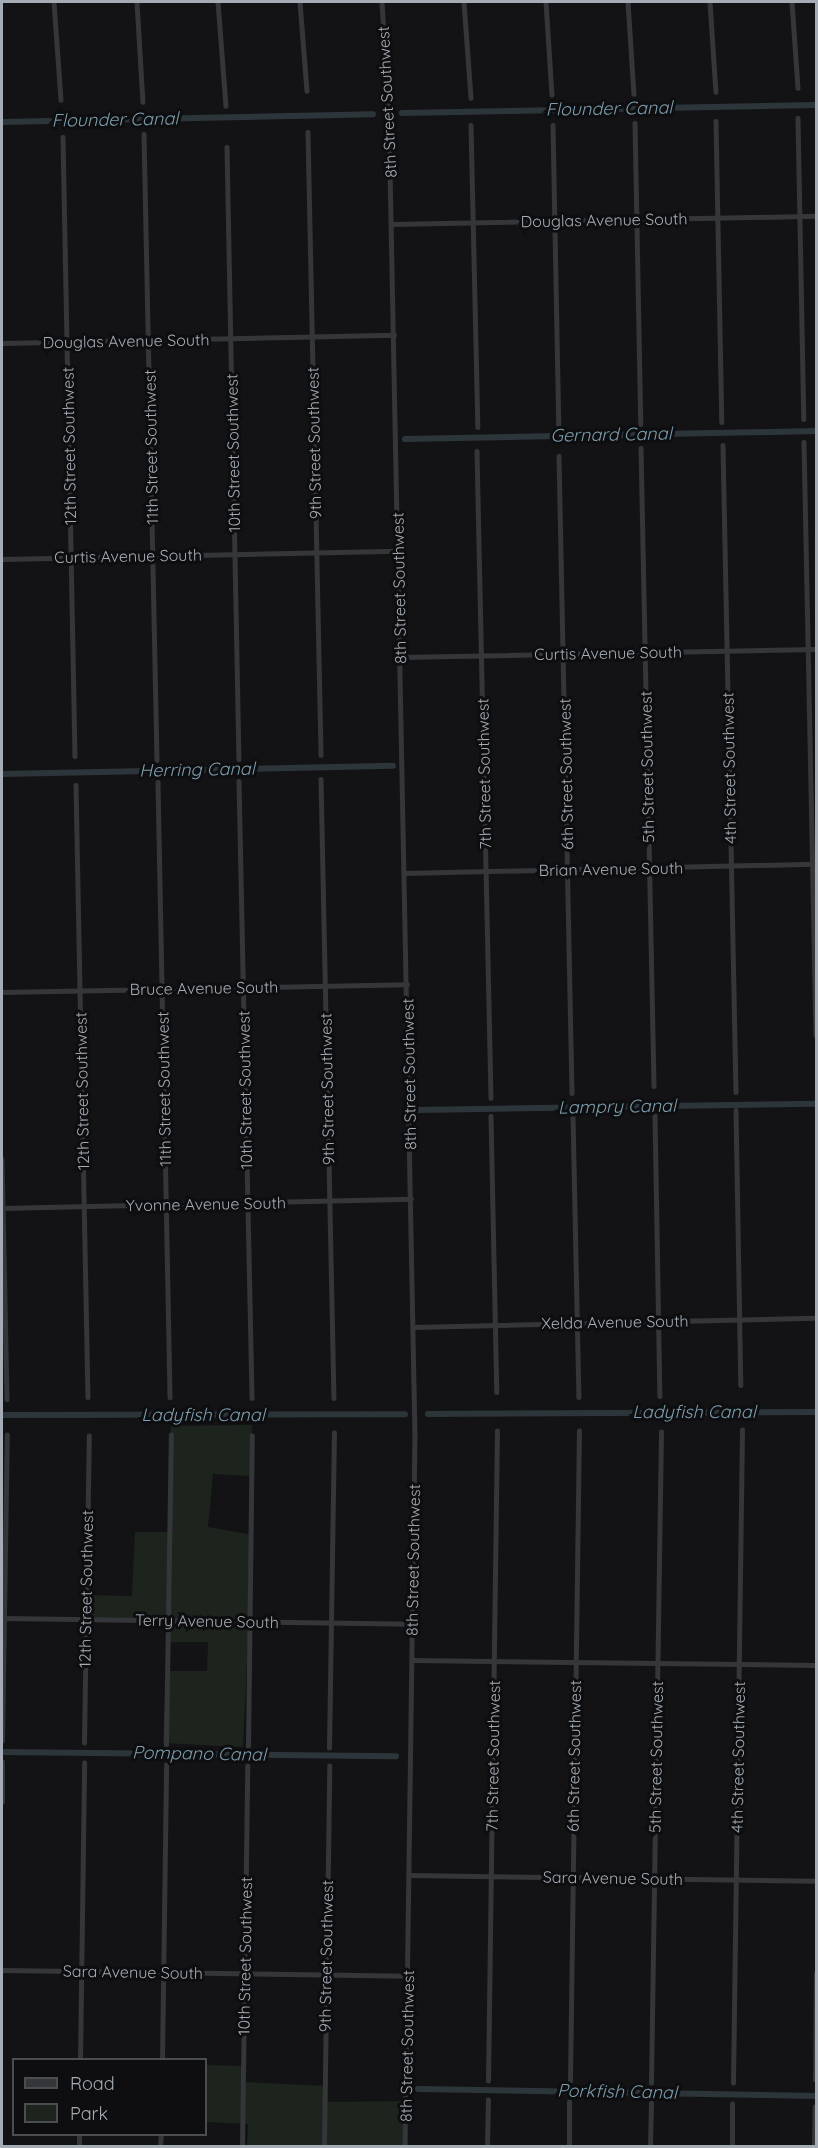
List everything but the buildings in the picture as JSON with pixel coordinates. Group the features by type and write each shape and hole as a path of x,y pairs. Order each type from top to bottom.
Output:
{"street":[{"path":"54,2 61,100"},
{"path":"137,2 143,102"},
{"path":"218,2 226,106"},
{"path":"300,2 307,91"},
{"name":"8th Street Southwest","path":"382,2 389,100 414,1327 405,2146"},
{"path":"464,2 471,98"},
{"path":"546,2 552,95"},
{"path":"628,2 634,94"},
{"path":"710,2 716,92"},
{"path":"792,2 798,88"},
{"path":"798,118 804,419"},
{"path":"716,121 722,422"},
{"path":"634,123 641,424"},
{"path":"471,125 478,427"},
{"path":"553,125 559,426"},
{"name":"9th Street Southwest","path":"308,132 321,755"},
{"name":"11th Street Southwest","path":"144,134 158,760"},
{"name":"12th Street Southwest","path":"63,137 75,756"},
{"name":"10th Street Southwest","path":"227,147 239,759"},
{"name":"Douglas Avenue South","path":"391,224 816,216"},
{"name":"Douglas Avenue South","path":"2,343 394,335"},
{"path":"804,442 815,864 816,1035"},
{"name":"4th Street Southwest","path":"723,445 736,1092"},
{"name":"5th Street Southwest","path":"641,448 654,1086"},
{"name":"7th Street Southwest","path":"477,451 491,1098"},
{"name":"6th Street Southwest","path":"559,456 572,1093"},
{"name":"Curtis Avenue South","path":"2,559 398,551"},
{"name":"Curtis Avenue South","path":"400,657 816,649"},
{"name":"9th Street Southwest","path":"321,779 334,1398"},
{"name":"10th Street Southwest","path":"239,781 252,1398"},
{"name":"11th Street Southwest","path":"158,782 170,1397"},
{"name":"12th Street Southwest","path":"76,785 88,1397"},
{"name":"Brian Avenue South","path":"405,873 815,864"},
{"name":"Bruce Avenue South","path":"2,993 407,984"},
{"path":"736,1110 741,1385"},
{"path":"573,1115 579,1397"},
{"path":"655,1115 660,1396"},
{"path":"491,1116 497,1392"},
{"path":"2,1160 6,1399"},
{"name":"Yvonne Avenue South","path":"2,1208 411,1200"},
{"name":"Xelda Avenue South","path":"414,1327 816,1318"},
{"name":"4th Street Southwest","path":"733,2083 742,1430"},
{"name":"7th Street Southwest","path":"488,2081 497,1431"},
{"name":"6th Street Southwest","path":"570,2081 579,1431"},
{"name":"5th Street Southwest","path":"651,2083 661,1432"},
{"path":"329,1748 334,1433"},
{"path":"3,1741 7,1435"},
{"path":"166,1745 171,1435"},
{"name":"12th Street Southwest","path":"84,1743 89,1436"},
{"path":"248,1746 252,1436"},
{"name":"Terry Avenue South","path":"3,1618 412,1624"},
{"path":"412,1660 816,1665"},
{"path":"2,1762 2,1802"},
{"path":"80,2058 84,1762"},
{"path":"162,2058 166,1764"},
{"name":"10th Street Southwest","path":"242,2146 248,1766"},
{"name":"9th Street Southwest","path":"324,2146 329,1766"},
{"name":"Sara Avenue South","path":"409,1875 816,1881"},
{"name":"Sara Avenue South","path":"2,1970 408,1976"},
{"path":"815,2080 816,1974"},
{"path":"487,2146 488,2100"},
{"path":"569,2102 569,2146"},
{"path":"650,2146 651,2103"},
{"path":"732,2104 732,2146"},
{"path":"814,2146 815,2108"}],"green space":[{"path":"252,1425 250,1476 213,1474 208,1527 253,1535 243,1747 163,1743 166,1671 207,1671 208,1642 169,1642 169,1621 84,1619 86,1595 132,1596 135,1532 168,1532 171,1426"},
{"path":"207,2065 243,2066 244,2082 325,2086 325,2102 407,2101 406,2146 247,2146 248,2124 207,2122"}],"waterway":[{"name":"Flounder Canal","path":"402,113 816,105"},
{"name":"Flounder Canal","path":"2,122 373,114"},
{"name":"Gernard Canal","path":"405,439 816,431"},
{"name":"Herring Canal","path":"2,774 393,766"},
{"name":"Lampry Canal","path":"418,1110 816,1104"},
{"name":"Ladyfish Canal","path":"428,1414 816,1412"},
{"name":"Ladyfish Canal","path":"2,1415 405,1414"},
{"name":"Pompano Canal","path":"2,1752 396,1756"},
{"name":"Porkfish Canal","path":"418,2089 816,2096"}]}
